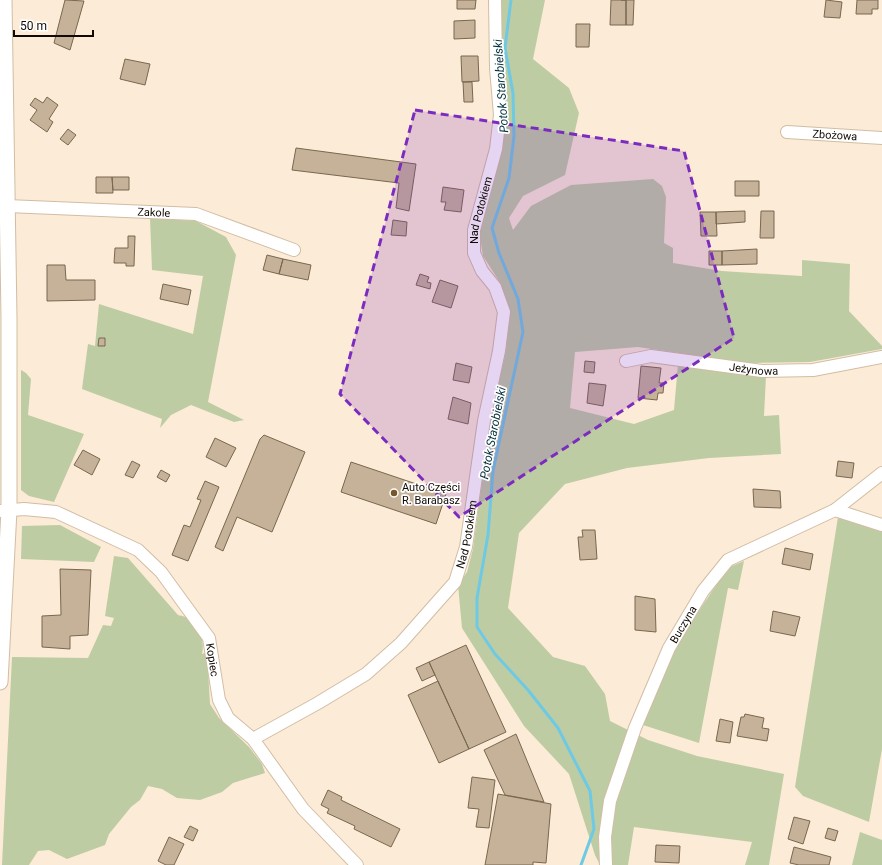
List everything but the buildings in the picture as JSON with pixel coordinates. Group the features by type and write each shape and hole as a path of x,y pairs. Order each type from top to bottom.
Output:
{"street":[{"path":"0,682 5,511 7,206 3,175 4,0"},
{"name":"Nad Potokiem","path":"252,740 318,704 366,674 401,643 455,582 461,566 466,547 481,437 500,351 504,312 495,287 482,272 474,253 474,230 496,148 500,115 496,68 495,0"},
{"name":"Zbożowa","path":"787,132 882,138"},
{"name":"Zakole","path":"7,206 196,214 294,250"},
{"name":"Jeżynowa","path":"626,361 651,356 762,371 813,370 882,357"},
{"name":"Buczyna","path":"606,865 605,838 610,802 635,728 669,648 703,591 728,560 835,510 882,473"},
{"name":"Kopiec","path":"5,511 24,510 56,512 138,550 161,572 209,638 218,700 228,718 252,740 303,809 357,865"},
{"path":"835,510 882,525"}],"highlighted area":[{"path":"415,110 684,151 734,338 459,517 340,394"}],"green space":[{"path":"500,0 545,0 533,59 569,88 579,113 565,175 523,196 509,218 513,230 531,206 571,185 653,179 662,186 666,197 664,243 673,248 673,263 722,271 802,276 802,260 850,264 849,311 882,346 882,349 810,362 748,363 638,347 575,352 570,408 634,424 674,410 678,364 766,376 764,416 779,415 781,454 709,458 627,468 565,484 519,533 508,608 553,657 585,666 605,694 610,721 648,740 697,756 784,774 769,865 745,865 752,842 634,827 628,865 600,865 595,855 569,774 524,726 462,628 458,585 467,572 473,549 490,422 506,351 510,313 501,284 483,256 479,231 502,149 506,113"},
{"path":"150,218 196,221 226,237 236,255 208,402 244,420 234,422 191,405 171,415 160,428 162,419 82,389 88,344 95,346 99,304 193,334 203,276 152,270"},
{"path":"21,370 31,379 28,415 84,434 54,502 29,496 21,490"},
{"path":"838,517 882,532 882,749 869,822 803,796 795,787"},
{"path":"60,525 101,547 94,562 21,559 22,526"},
{"path":"114,556 128,558 178,615 189,618 197,627 201,635 203,645 202,654 207,652 210,704 219,718 249,747 262,764 265,773 233,783 222,792 200,800 177,798 162,789 148,786 140,800 131,807 109,834 105,845 67,859 49,850 38,851 29,865 2,865 12,657 88,658 103,625 111,626 114,618 105,616"},
{"path":"744,561 738,590 728,588 699,743 643,725 673,653 696,615 719,581 732,566"},
{"path":"860,832 882,840 882,865 852,865"}],"waterway":[{"name":"Potok Starobielski","path":"511,0 505,48 513,93 514,136 509,178 492,228 499,253 518,299 523,332 493,471 488,535 477,598 477,627 495,654 528,690 558,728 590,791 594,829 581,865"}],"place":[{"name":"Auto Części R. Barabasz","path":"394,493"}]}
